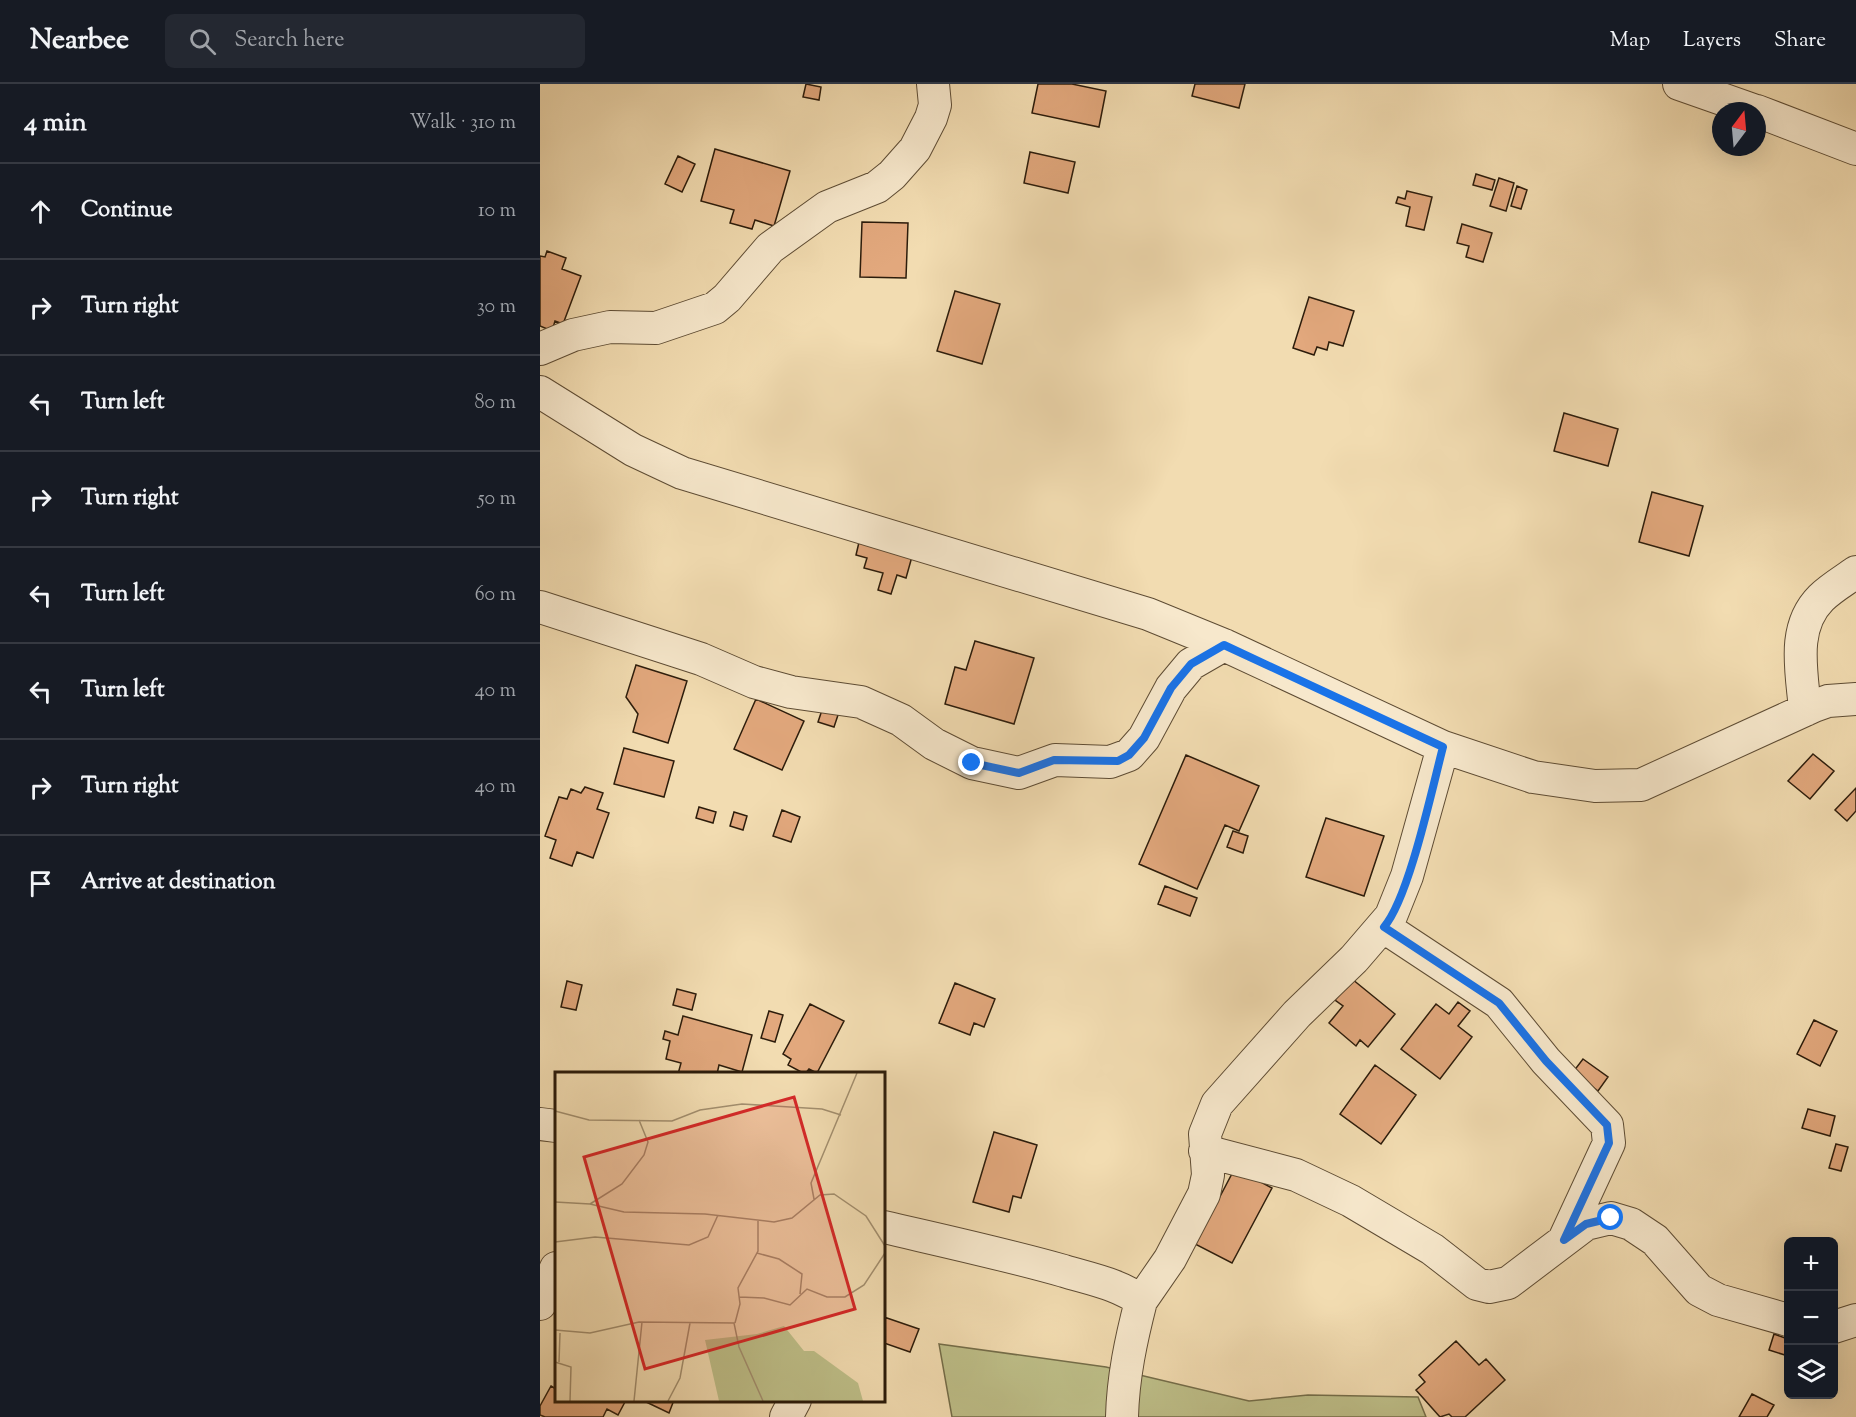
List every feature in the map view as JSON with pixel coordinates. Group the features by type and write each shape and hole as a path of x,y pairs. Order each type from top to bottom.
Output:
{"street":[{"path":"540,349 573,334 610,327 656,328 715,308 727,298 770,248 827,207 877,187 892,175 915,148 931,118 935,105 933,84"},
{"path":"1679,84 1730,102"},
{"path":"1766,115 1856,149"},
{"path":"540,392 633,450 682,472 1148,614 1224,645 1443,747 1533,777 1595,786 1631,787 1652,782 1805,710 1828,701 1856,699"},
{"path":"1805,710 1800,649 1803,627 1820,600 1856,572"},
{"path":"540,607 701,659 754,682 791,692 861,702 901,720 934,744 972,763 1019,773 1054,760 1110,762 1129,755 1144,738 1171,688 1191,664 1224,645"},
{"path":"1122,1417 1129,1349 1141,1301 1170,1259 1204,1194 1208,1175 1205,1151 1206,1127 1217,1104 1297,1014 1384,927 1391,916 1407,876 1443,747"},
{"path":"1384,927 1499,1003 1546,1061 1607,1125 1609,1143 1564,1240"},
{"path":"540,1124 555,1126"},
{"path":"1205,1151 1296,1175 1351,1201 1432,1249 1477,1284 1489,1287 1508,1283 1586,1224 1611,1218 1631,1224 1670,1254 1699,1290 1718,1300 1784,1319"},
{"path":"885,1227 1057,1269 1114,1286 1141,1301"},
{"path":"540,1304 555,1270"},
{"path":"1838,1325 1856,1320"},
{"path":"786,1417 794,1402"}],"green space":[{"path":"939,1344 1106,1367 1249,1401 1308,1395 1418,1397 1426,1417 952,1417"}],"building":[{"path":"806,84 821,87 819,100 803,97"},
{"path":"1038,84 1072,84 1106,91 1099,127 1032,113"},
{"path":"1195,84 1245,84 1239,108 1192,96"},
{"path":"715,149 790,171 774,226 755,220 752,229 730,223 734,210 701,201"},
{"path":"1030,152 1075,162 1068,193 1024,183"},
{"path":"678,156 695,164 682,192 665,184"},
{"path":"1476,174 1495,180 1492,190 1473,185"},
{"path":"1499,178 1514,183 1506,211 1490,206"},
{"path":"1517,186 1527,190 1521,209 1511,206"},
{"path":"1407,191 1432,197 1424,230 1406,226 1410,207 1396,203 1398,197 1405,199"},
{"path":"862,222 908,223 906,278 860,277"},
{"path":"1462,224 1492,233 1483,262 1466,257 1469,246 1457,243"},
{"path":"547,251 566,258 562,269 581,276 563,324 555,321 552,331 540,326 540,256 545,257"},
{"path":"955,291 1000,304 982,364 937,351"},
{"path":"1309,297 1354,311 1343,346 1329,342 1327,350 1317,347 1314,355 1293,348"},
{"path":"1564,413 1618,429 1608,466 1554,451"},
{"path":"1652,492 1703,506 1689,556 1639,542"},
{"path":"860,538 913,553 906,578 897,575 891,594 878,590 883,573 864,568 867,558 856,555"},
{"path":"975,641 1034,658 1014,724 945,704 955,667 966,670"},
{"path":"636,665 687,681 668,743 633,732 638,714 626,697"},
{"path":"756,699 804,721 782,770 734,749"},
{"path":"823,707 839,712 834,727 818,722"},
{"path":"624,748 674,761 664,797 614,784"},
{"path":"1813,754 1834,771 1810,799 1788,781"},
{"path":"1186,755 1259,786 1239,831 1225,825 1197,889 1139,864"},
{"path":"585,787 603,793 597,809 609,813 593,858 577,852 572,866 550,858 556,840 545,836 559,797 567,799 571,789 581,793"},
{"path":"1856,788 1856,811 1847,821 1835,810"},
{"path":"699,807 716,812 713,823 696,818"},
{"path":"782,810 800,817 791,842 773,836"},
{"path":"734,812 747,816 743,830 730,826"},
{"path":"1326,818 1384,836 1364,896 1306,877"},
{"path":"1233,831 1248,836 1243,853 1227,847"},
{"path":"1165,886 1197,898 1190,916 1158,904"},
{"path":"1352,979 1395,1014 1368,1047 1360,1040 1356,1046 1329,1023 1343,1006 1335,1000"},
{"path":"567,981 582,985 576,1010 561,1007"},
{"path":"955,983 995,999 984,1027 974,1023 970,1035 939,1023"},
{"path":"677,989 696,994 692,1010 673,1005"},
{"path":"1458,1002 1470,1011 1458,1026 1472,1037 1440,1079 1401,1049 1436,1004 1449,1014"},
{"path":"810,1004 844,1021 818,1072 809,1069 807,1072 801,1072 788,1065 791,1059 783,1054"},
{"path":"769,1011 783,1015 775,1042 761,1038"},
{"path":"683,1016 752,1035 742,1072 719,1065 717,1072 679,1072 681,1063 666,1059 670,1041 663,1039 665,1031 678,1035"},
{"path":"1814,1020 1837,1031 1820,1066 1797,1054"},
{"path":"1583,1059 1608,1077 1598,1091 1573,1072"},
{"path":"1375,1065 1416,1095 1381,1144 1340,1114"},
{"path":"1808,1109 1835,1116 1830,1136 1802,1128"},
{"path":"994,1132 1037,1145 1021,1198 1013,1196 1009,1212 973,1202"},
{"path":"1836,1144 1848,1147 1841,1171 1829,1168"},
{"path":"1235,1168 1272,1188 1232,1263 1195,1244"},
{"path":"885,1317 919,1329 910,1352 885,1343"},
{"path":"1774,1334 1784,1338 1784,1355 1769,1350"},
{"path":"1456,1341 1479,1365 1486,1359 1505,1380 1465,1417 1452,1417 1449,1414 1440,1417 1416,1390 1425,1382 1419,1375"},
{"path":"551,1386 555,1388 555,1402 625,1402 618,1415 607,1409 603,1417 545,1417 540,1415 540,1406"},
{"path":"1752,1394 1774,1405 1767,1417 1739,1417"},
{"path":"646,1402 673,1402 669,1413"}],"route":[{"path":"972,763 984,768 1019,773 1054,760 1118,761 1129,755 1144,738 1171,688 1191,664 1224,645 1443,747 1407,876 1391,916 1384,927 1499,1003 1546,1061 1607,1125 1610,1132 1609,1143 1564,1240 1586,1224 1611,1218"}]}
